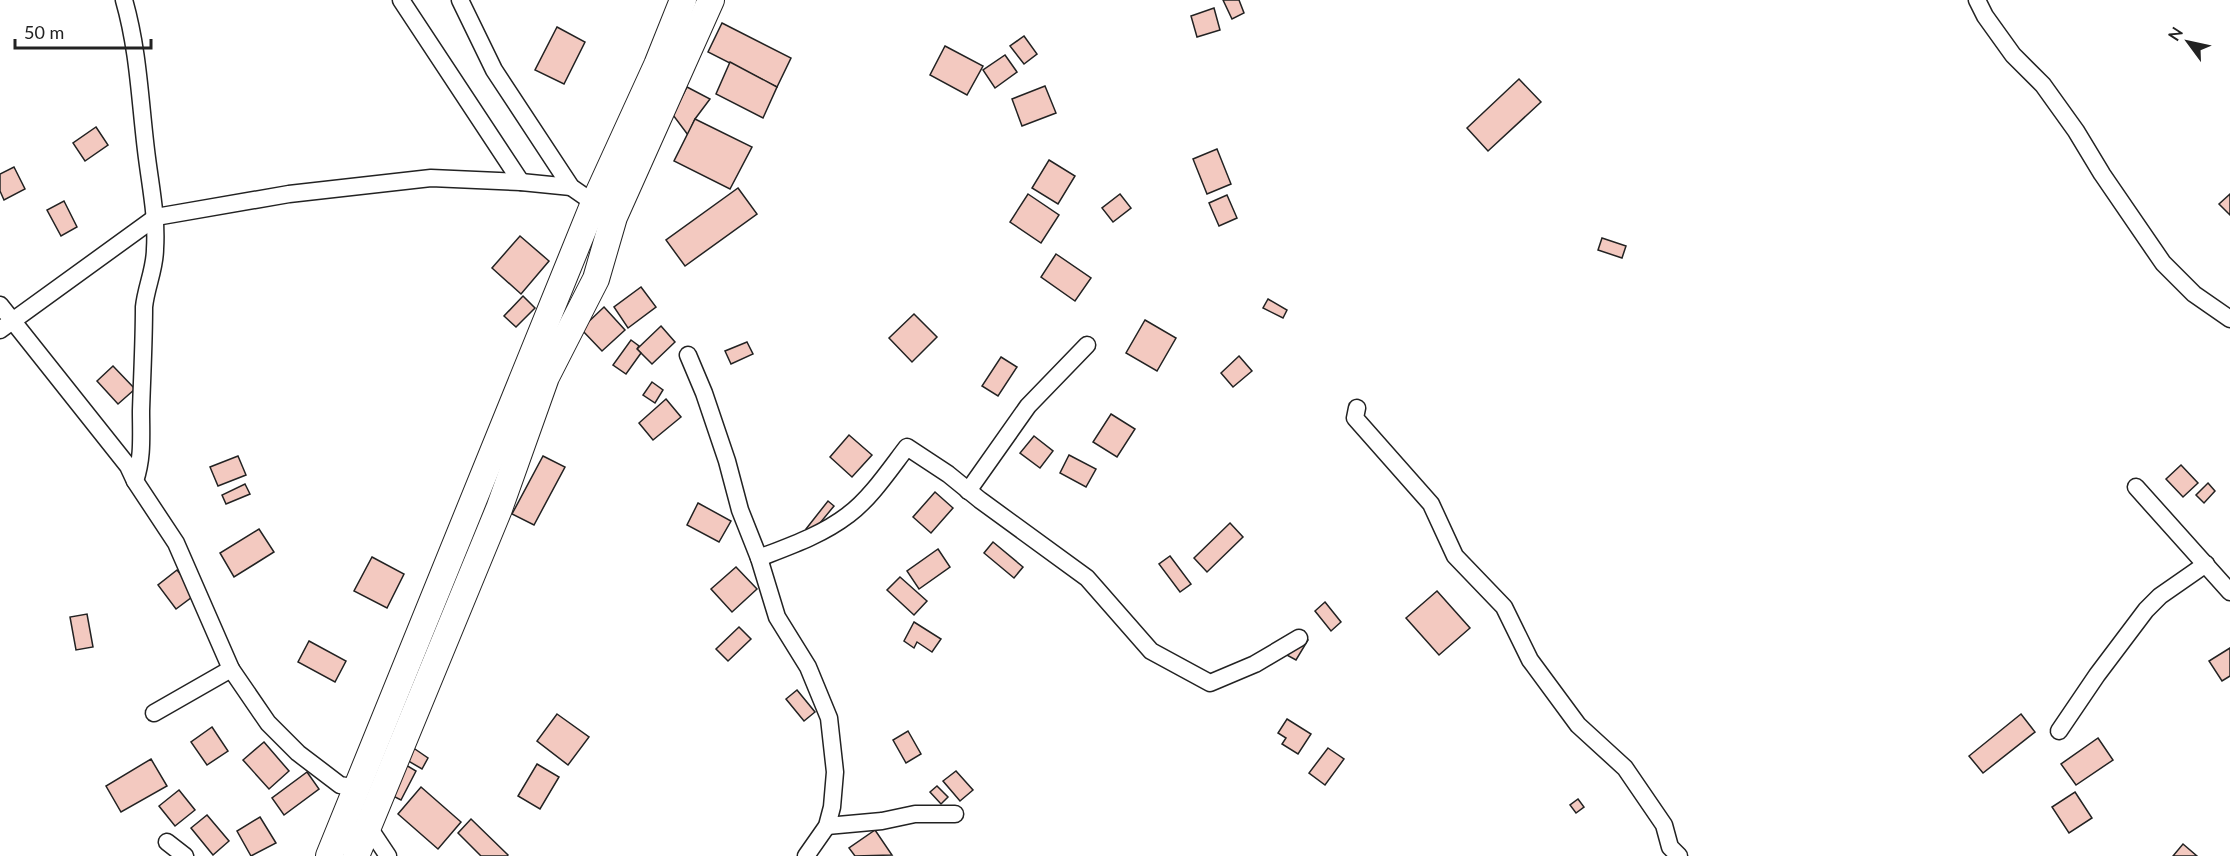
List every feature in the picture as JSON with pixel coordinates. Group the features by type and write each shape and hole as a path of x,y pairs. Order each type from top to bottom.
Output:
{"main road":[{"path":"328,856 594,203 657,65 683,0"},
{"path":"356,856 499,509 546,377 596,279 614,217 711,0"}],"street":[{"path":"124,0 130,20 140,80 147,158 156,217 155,252 145,291 141,413 143,432 139,469 135,481"},
{"path":"401,0 522,182"},
{"path":"460,0 494,70 571,187 594,203"},
{"path":"1977,0 1985,16 2013,55 2043,85 2076,131 2102,174 2163,263 2194,294 2230,319"},
{"path":"7,326 156,217 289,194 431,178 522,182 571,187"},
{"path":"0,305 7,326 128,466 135,481 176,543 231,669 268,723 298,753 340,785 357,788"},
{"path":"969,491 1028,406 1087,345"},
{"path":"688,355 704,393 727,461 740,510 759,558 777,617 808,667 829,718 835,772 832,807 827,826 806,856"},
{"path":"1358,408 1355,418 1431,504 1455,556 1504,607 1530,660 1578,725 1625,768 1664,825 1670,846 1679,856"},
{"path":"759,558 823,531 850,514 907,447 948,474 1087,578 1151,651 1210,683 1255,664 1299,638"},
{"path":"2136,487 2230,592"},
{"path":"2059,731 2097,675 2146,610 2160,596 2206,564"},
{"path":"154,712 231,669"},
{"path":"827,826 882,821 915,814 955,814"},
{"path":"368,826 388,856"},
{"path":"167,842 185,856"}],"building":[{"path":"1223,0 1239,0 1244,13 1232,19"},
{"path":"1214,8 1220,30 1197,37 1191,16"},
{"path":"722,23 791,58 777,87 708,52"},
{"path":"557,27 585,42 564,84 535,70"},
{"path":"1024,36 1037,54 1024,64 1010,46"},
{"path":"945,46 983,66 967,95 930,75"},
{"path":"1005,55 1017,72 995,88 983,70"},
{"path":"730,62 777,87 763,118 716,94"},
{"path":"1519,79 1541,102 1488,151 1467,128"},
{"path":"1045,86 1056,113 1022,126 1012,99"},
{"path":"687,87 710,99 695,119 688,135 673,115"},
{"path":"695,119 752,147 730,189 674,161"},
{"path":"96,127 108,145 85,161 73,143"},
{"path":"1217,149 1231,184 1207,194 1193,159"},
{"path":"1049,160 1075,176 1058,204 1032,188"},
{"path":"14,167 25,189 4,200 0,191 0,174"},
{"path":"738,188 757,214 685,266 666,240"},
{"path":"1028,194 1059,215 1041,243 1010,222"},
{"path":"1120,194 1131,208 1113,222 1102,208"},
{"path":"2230,194 2230,215 2219,204"},
{"path":"1227,195 1237,218 1219,226 1209,203"},
{"path":"64,201 77,227 61,236 47,210"},
{"path":"520,236 549,261 521,294 492,268"},
{"path":"1602,238 1626,246 1622,258 1598,250"},
{"path":"1056,254 1091,278 1075,301 1041,277"},
{"path":"641,287 656,307 628,328 614,307"},
{"path":"523,296 535,308 516,327 504,316"},
{"path":"1268,299 1287,310 1283,318 1263,308"},
{"path":"604,307 625,330 602,351 581,329"},
{"path":"914,314 937,337 912,362 889,338"},
{"path":"1145,320 1176,338 1157,371 1126,353"},
{"path":"661,326 675,342 652,364 637,349"},
{"path":"631,340 639,346 637,349 641,353 626,374 613,365"},
{"path":"747,342 753,354 731,364 725,351"},
{"path":"1239,356 1252,371 1233,387 1221,373"},
{"path":"1001,357 1017,367 998,396 982,386"},
{"path":"113,366 135,389 118,404 97,381"},
{"path":"652,382 663,390 655,403 643,395"},
{"path":"666,399 681,417 653,440 639,423"},
{"path":"1111,414 1135,429 1117,457 1093,442"},
{"path":"849,435 872,455 852,477 830,457"},
{"path":"1034,436 1053,451 1040,468 1020,453"},
{"path":"1069,455 1096,469 1086,487 1060,473"},
{"path":"238,456 246,475 218,486 210,467"},
{"path":"543,456 565,467 534,525 512,514"},
{"path":"2181,465 2198,483 2183,497 2166,479"},
{"path":"2208,483 2215,491 2204,503 2196,495"},
{"path":"245,484 250,494 226,504 222,495"},
{"path":"935,492 953,508 931,533 913,517"},
{"path":"828,501 834,506 811,534 806,529"},
{"path":"698,503 731,521 719,542 687,525"},
{"path":"1230,523 1243,537 1207,572 1194,558"},
{"path":"259,529 274,552 234,577 220,553"},
{"path":"993,542 1023,567 1014,578 984,553"},
{"path":"938,549 950,567 919,589 907,571"},
{"path":"1170,556 1191,584 1180,592 1159,564"},
{"path":"372,557 404,574 387,608 354,591"},
{"path":"736,567 757,589 732,612 711,589"},
{"path":"177,570 196,594 176,609 158,585"},
{"path":"900,577 927,601 914,615 887,590"},
{"path":"1437,591 1470,628 1439,655 1406,618"},
{"path":"1325,602 1341,622 1331,631 1315,611"},
{"path":"87,614 93,647 76,650 70,617"},
{"path":"914,622 941,639 932,652 917,642 914,648 904,641"},
{"path":"739,627 751,639 728,661 716,649"},
{"path":"1295,632 1308,640 1296,660 1283,653"},
{"path":"309,641 346,661 335,682 298,662"},
{"path":"2230,648 2230,676 2222,681 2209,661"},
{"path":"797,690 815,712 804,721 786,699"},
{"path":"557,714 589,737 568,765 537,741"},
{"path":"2021,714 2035,732 1983,773 1969,756"},
{"path":"1287,719 1311,734 1298,754 1282,744 1286,738 1278,733"},
{"path":"212,727 228,751 207,765 191,742"},
{"path":"908,731 921,754 906,763 893,740"},
{"path":"2098,738 2113,760 2076,785 2061,764"},
{"path":"264,742 289,771 269,789 243,760"},
{"path":"412,747 428,758 422,769 405,759"},
{"path":"1328,748 1344,759 1325,785 1309,773"},
{"path":"151,759 167,786 121,812 106,786"},
{"path":"401,762 416,771 401,800 385,792"},
{"path":"537,764 559,777 540,809 518,796"},
{"path":"956,771 973,790 960,801 943,781"},
{"path":"307,772 319,789 284,815 272,798"},
{"path":"937,786 948,797 941,804 930,792"},
{"path":"421,787 461,822 438,849 398,814"},
{"path":"179,790 195,810 175,826 159,806"},
{"path":"2075,792 2092,818 2069,833 2052,807"},
{"path":"1578,799 1584,807 1576,813 1570,805"},
{"path":"207,815 229,841 213,855 191,828"},
{"path":"260,817 276,843 251,856 237,831"},
{"path":"471,819 507,856 481,856 458,833"},
{"path":"875,830 892,855 855,856 849,848"},
{"path":"2183,844 2197,856 2173,856"}]}
